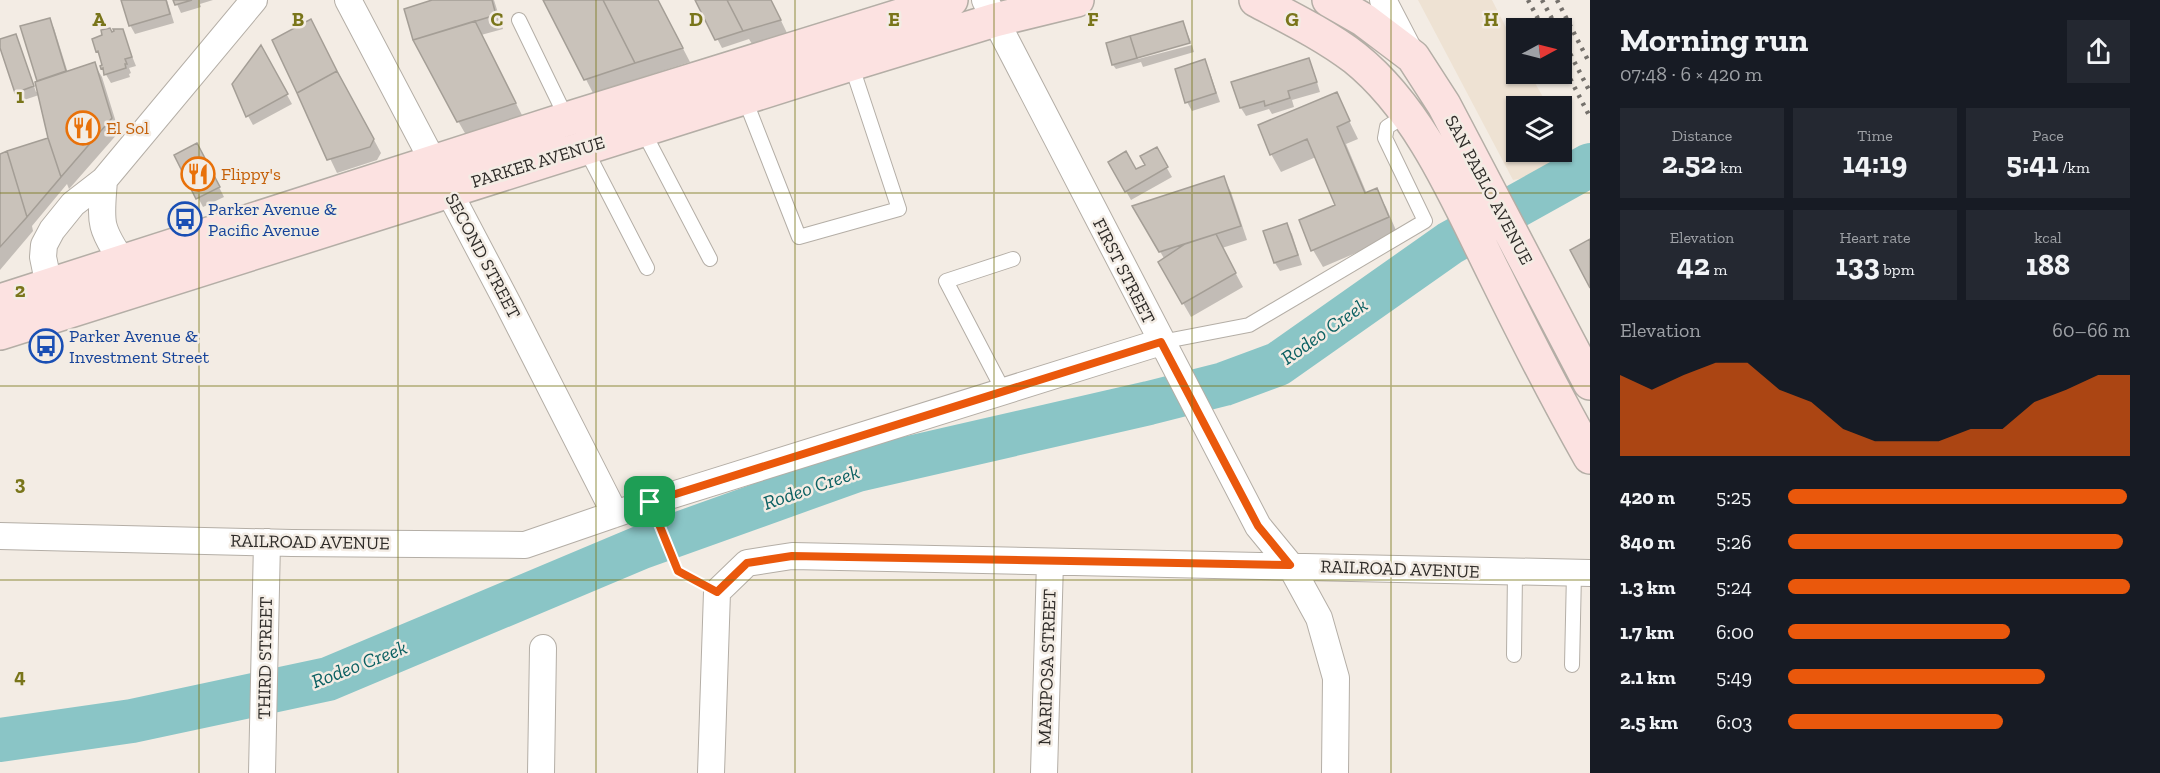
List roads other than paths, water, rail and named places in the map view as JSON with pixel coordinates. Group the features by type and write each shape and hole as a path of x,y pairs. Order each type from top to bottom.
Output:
{"main road":[{"name":"PARKER AVENUE","path":"0,333 441,177 567,119 951,0"},
{"name":"PARKER AVENUE","path":"0,301 122,261 441,177 585,148 851,64 990,10 1077,0"},
{"path":"1257,0 1309,28 1355,58 1397,103"},
{"path":"1329,0 1364,21 1413,57"},
{"name":"SAN PABLO AVENUE","path":"1413,57 1444,105 1495,275 1590,457"},
{"name":"SAN PABLO AVENUE","path":"1397,103 1470,186 1525,260 1590,383"}],"street":[{"path":"49,286 43,257 44,245 52,230 73,204 104,180 254,0"},
{"name":"SECOND STREET","path":"348,0 615,514"},
{"name":"SAN PABLO AVENUE","path":"1383,0 1413,57"},
{"name":"FIRST STREET","path":"990,10 1258,526 1290,565 1319,618 1336,678 1335,773"},
{"path":"104,180 101,220 106,237 122,261"},
{"name":"RAILROAD AVENUE","path":"0,536 525,545 650,502 1161,342"},
{"name":"THIRD STREET","path":"262,773 267,542"},
{"name":"RAILROAD AVENUE","path":"711,773 717,592 747,563 792,556 1582,573"},
{"name":"MARIPOSA STREET","path":"1044,773 1050,562"},
{"path":"541,773 543,648"}],"lane":[{"path":"519,20 567,119"},
{"path":"744,97 799,237 900,209 851,64"},
{"path":"1161,342 1249,325 1425,221 1385,138 1397,103"},
{"path":"642,129 710,259"},
{"path":"585,148 647,268"},
{"path":"1003,390 946,281 1013,259"},
{"path":"1514,655 1515,572"},
{"path":"1572,665 1582,573"}],"waterway":[{"name":"Rodeo Creek","path":"0,740 132,721 328,679 642,547 857,470 1224,384 1278,364 1450,243 1590,165"}],"railway":[{"path":"1528,0 1538,18"},
{"path":"1542,0 1552,18"},
{"path":"1557,0 1590,64"},
{"path":"1572,57 1590,92"},
{"path":"1572,82 1590,117"}],"place":[{"name":"El Sol","path":"83,128"},
{"name":"Flippy's","path":"198,174"},
{"name":"Parker Avenue & Pacific Avenue","path":"185,219"},
{"name":"Parker Avenue & Investment Street","path":"46,346"}]}
